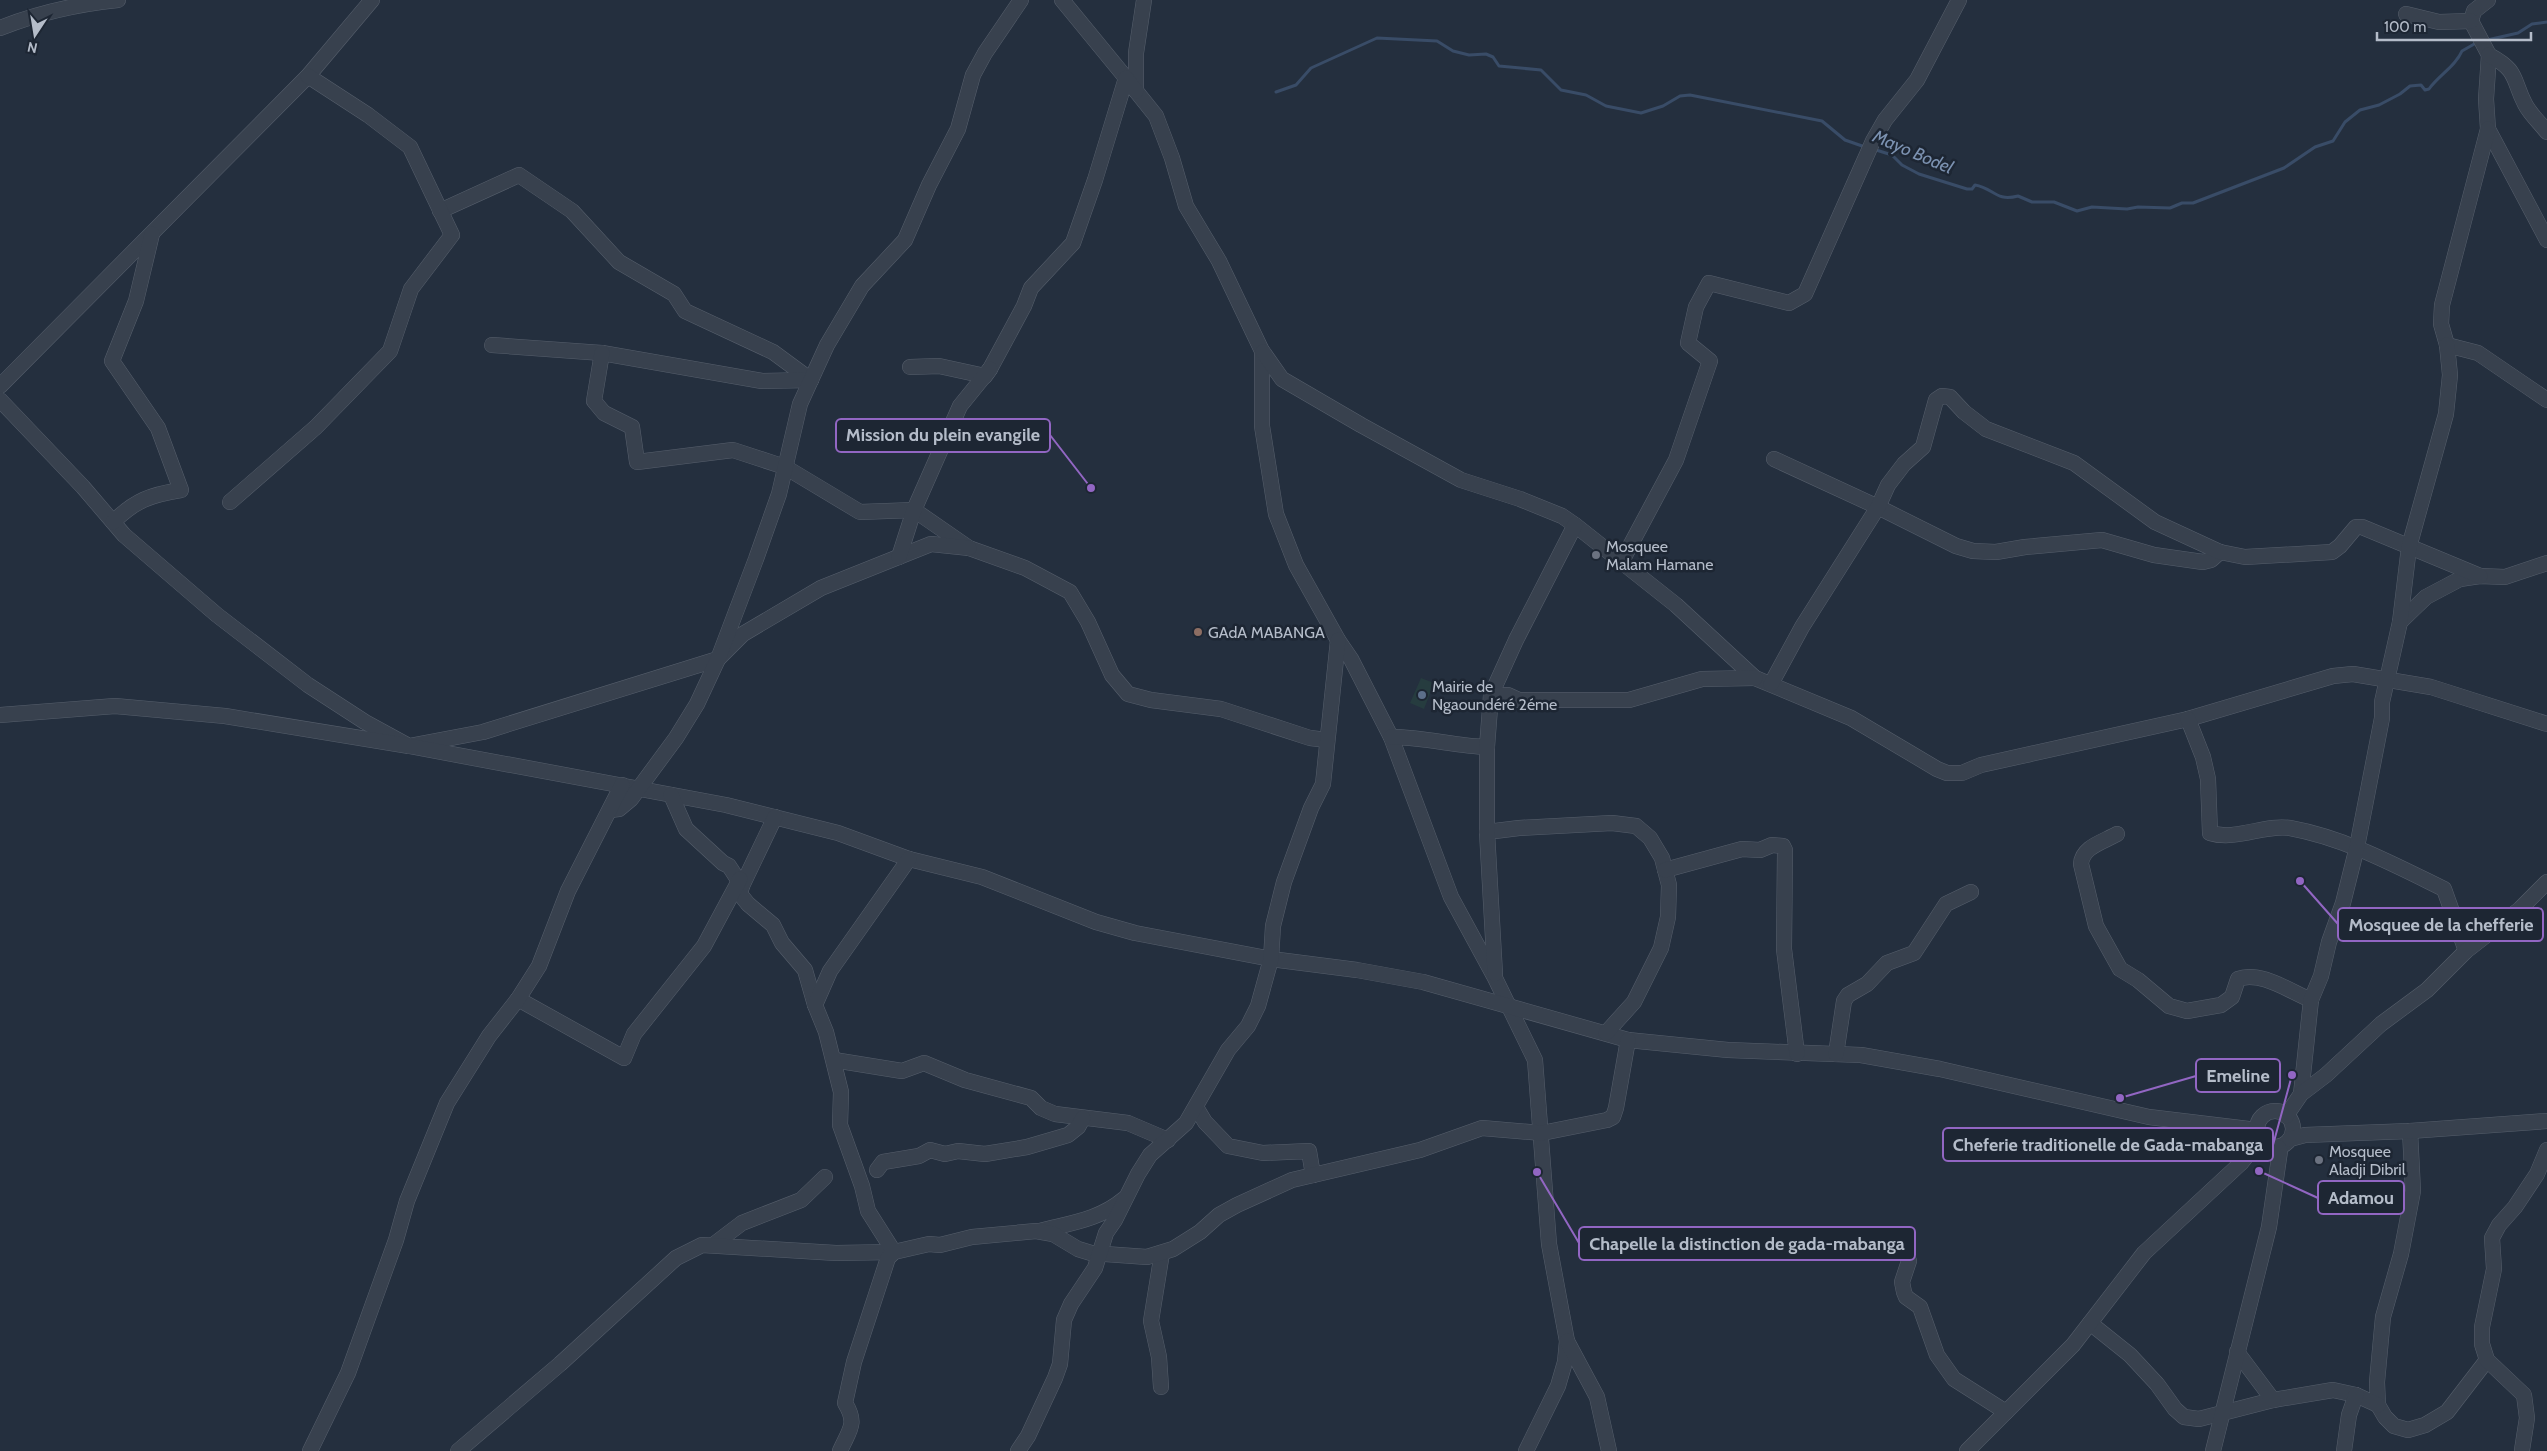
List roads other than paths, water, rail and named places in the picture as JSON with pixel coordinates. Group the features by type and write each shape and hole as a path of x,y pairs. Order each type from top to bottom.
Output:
{"street":[{"path":"0,28 23,19 86,4 118,0"},
{"path":"0,386 308,76 372,0"},
{"path":"610,810 624,806 676,738 697,704 718,659 756,559 779,494 800,404 827,345 862,286 905,240 929,185 958,129 973,75 985,52 1021,0"},
{"path":"1062,0 1156,116 1172,158 1186,206 1219,261 1262,351 1282,379 1461,480 1562,516 1676,604 1755,678"},
{"path":"1136,91 1136,53 1144,0"},
{"path":"1622,561 1676,460 1710,361 1688,344 1696,307 1709,283 1789,303 1805,294 1873,141 1886,120 1917,80 1959,0"},
{"path":"2488,0 2474,11 2471,21 2485,46 2510,70 2517,82 2525,104 2547,132"},
{"path":"2406,14 2439,22 2471,21"},
{"path":"2301,1094 2312,1000 2343,903 2357,846 2382,718 2382,702 2400,622 2409,547 2446,414 2450,375 2447,345 2442,324 2442,305 2488,129 2485,46"},
{"path":"230,502 316,427 390,351 411,289 452,235 410,147 368,115 308,76"},
{"path":"910,367 939,366 985,376 990,370 1024,306 1031,288 1073,243 1095,180 1126,78"},
{"path":"2488,129 2547,240"},
{"path":"440,211 519,175 572,210 620,262 674,294 685,312 773,352 811,380"},
{"path":"113,522 127,509 153,494 181,490 158,428 112,361 136,301 152,234"},
{"path":"2447,345 2478,353 2547,400"},
{"path":"492,346 602,353 762,381 811,380"},
{"path":"1262,351 1262,426 1276,514 1296,565 1338,640 1351,659 1391,737 1451,897 1495,978 1535,1060 1549,1244 1567,1341 1565,1362 1558,1386 1526,1451"},
{"path":"602,353 594,401 604,413 632,427 637,462 733,450 785,467 860,512 914,510 969,548"},
{"path":"899,557 914,510 960,406 990,370"},
{"path":"1771,684 1802,627 1878,507 1888,485 1904,464 1916,456 1923,447 1936,400 1942,396 1950,397 1964,412 1986,429 2074,463 2155,522 2220,552 2245,557 2332,552 2340,546 2356,526 2372,530 2480,576"},
{"path":"0,400 83,487 124,535 217,615 308,685 365,722 409,746 483,732 718,659 743,634 821,588 931,544 969,548 1025,568 1070,592 1088,622 1112,676 1128,694 1150,700 1221,709 1310,738 1327,740"},
{"path":"1774,459 1878,507 1956,546 1973,551 1996,552 2025,546 2102,540 2154,555 2203,562 2211,560 2220,552"},
{"path":"1495,978 1487,832 1487,747 1491,695 1516,640 1575,525"},
{"path":"2400,622 2426,597 2460,579 2480,576 2505,577 2547,563"},
{"path":"1018,1451 1028,1436 1055,1378 1060,1364 1064,1320 1071,1304 1096,1268 1106,1233 1150,1155 1186,1123 1228,1050 1248,1026 1258,1006 1271,959 1273,926 1284,882 1310,808 1322,784 1338,640"},
{"path":"1491,695 1508,695 1519,700 1629,700 1702,678 1755,678 1851,718 1915,758 1947,773 1962,773 1981,765 2188,718 2333,676 2353,674 2432,687 2547,724"},
{"path":"0,715 115,706 225,716 409,746 638,788 775,817 838,833 909,858 982,877 1096,922 1135,933 1271,959 1358,970 1423,982 1628,1040 1682,1047 1797,1054 1861,1055 1940,1069 2150,1117 2258,1134 2268,1146 2284,1143 2305,1135 2410,1131 2547,1121"},
{"path":"2188,718 2203,757 2208,779 2210,833 2217,835 2238,834 2288,828 2357,846 2444,889 2466,951"},
{"path":"1391,737 1410,737 1458,746 1487,747"},
{"path":"310,1451 348,1373 396,1240 407,1201 447,1103 489,1036 518,999 539,966 568,891 622,785"},
{"path":"670,795 686,829 723,864 730,866 741,882 740,894 748,904 773,926 782,942 805,970 814,1005 826,1032 834,1060 841,1092 840,1125 862,1186 868,1211 894,1252"},
{"path":"518,999 624,1058 634,1034 704,946 741,882 775,817"},
{"path":"1487,832 1519,828 1612,823 1636,826 1650,838 1662,858 1669,885 1668,917 1661,948 1634,1002 1606,1033"},
{"path":"2117,834 2085,851 2081,864 2096,926 2120,970 2138,980 2169,1006 2186,1011 2221,1005 2232,997 2238,979 2246,976 2264,980 2312,1000"},
{"path":"1665,870 1742,849 1760,850 1772,846 1783,846 1785,850 1786,888 1784,949 1797,1054"},
{"path":"814,1005 830,971 909,858"},
{"path":"2286,1116 2301,1094 2326,1075 2381,1024 2427,990 2466,951 2520,909 2547,882"},
{"path":"1836,1054 1844,1001 1848,995 1867,984 1887,963 1914,952 1946,904 1971,892"},
{"path":"1036,1231 1053,1234 1078,1249 1148,1257 1173,1249 1200,1232 1219,1215 1237,1204 1292,1180 1420,1150 1482,1128 1542,1133 1607,1120 1613,1117 1628,1040"},
{"path":"834,1060 902,1070 924,1063 965,1080 1031,1098 1041,1108 1055,1114 1128,1123 1168,1140"},
{"path":"1196,1108 1205,1122 1228,1146 1263,1153 1309,1151 1313,1175"},
{"path":"1967,1451 2060,1359 2144,1253 2241,1163 2258,1134 2260,1120 2267,1113 2277,1112 2286,1116 2293,1129 2280,1151 2269,1227 2213,1451"},
{"path":"876,1170 883,1162 919,1156 930,1150 945,1154 958,1151 985,1154 1027,1147 1068,1134 1078,1127 1083,1118"},
{"path":"2410,1131 2413,1191 2401,1254 2383,1317 2378,1405 2385,1417 2394,1426 2408,1430 2425,1425 2447,1412 2487,1360"},
{"path":"2522,1450 2527,1418 2524,1395 2487,1360 2482,1344 2482,1327 2494,1268 2492,1238 2499,1225 2515,1207 2537,1174 2547,1150"},
{"path":"713,1244 742,1223 801,1200 826,1177"},
{"path":"458,1451 560,1364 676,1258 702,1245 713,1244 836,1253 894,1252 929,1244 948,1244 972,1237 1036,1231 1081,1222 1099,1216 1125,1198"},
{"path":"840,1451 854,1423 851,1412 844,1403 854,1362 888,1258 894,1252"},
{"path":"1161,1387 1159,1357 1151,1321 1162,1253"},
{"path":"1909,1261 1902,1282 1904,1292 1906,1297 1920,1307 1938,1354 1954,1379 2006,1412"},
{"path":"2090,1323 2130,1355 2157,1384 2184,1418 2199,1419 2273,1400 2333,1390 2356,1395 2378,1405"},
{"path":"1567,1341 1597,1397 1609,1451"},
{"path":"2237,1352 2273,1400"},
{"path":"2344,1451 2349,1416 2356,1395"}],"waterway":[{"name":"Mayo Bodel","path":"2487,40 2518,33 2532,24 2547,22"},
{"name":"Mayo Bodel","path":"1276,92 1296,85 1311,68 1377,38 1437,41 1453,51 1469,55 1486,54 1493,57 1499,66 1541,70 1561,90 1586,95 1606,106 1641,113 1663,106 1680,96 1690,95 1822,121 1845,140 1865,147"},
{"name":"Mayo Bodel","path":"1873,149 1892,155 1902,165 1919,174 1967,189 1972,189 1975,185 2004,197 2018,196 2032,202 2054,202 2077,211 2092,207 2127,209 2138,207 2170,208 2182,203 2193,203 2284,168 2315,147 2333,141 2345,122 2360,110 2379,105 2400,94 2410,86 2421,85 2425,90 2429,89 2455,62 2462,51 2476,43"}],"place":[{"name":"Mission du plein evangile","path":"1091,488"},
{"name":"Mosquee Malam Hamane","path":"1596,555"},
{"name":"GAdA MABANGA","path":"1198,632"},
{"name":"Mairie de Ngaoundéré 2éme","path":"1422,695"},
{"name":"Mosquee de la chefferie","path":"2300,881"},
{"name":"Cheferie traditionelle de Gada-mabanga","path":"2292,1075"},
{"name":"Emeline","path":"2120,1098"},
{"name":"Mosquee Aladji Dibril","path":"2319,1160"},
{"name":"Adamou","path":"2259,1171"},
{"name":"Chapelle la distinction de gada-mabanga","path":"1537,1172"}]}
